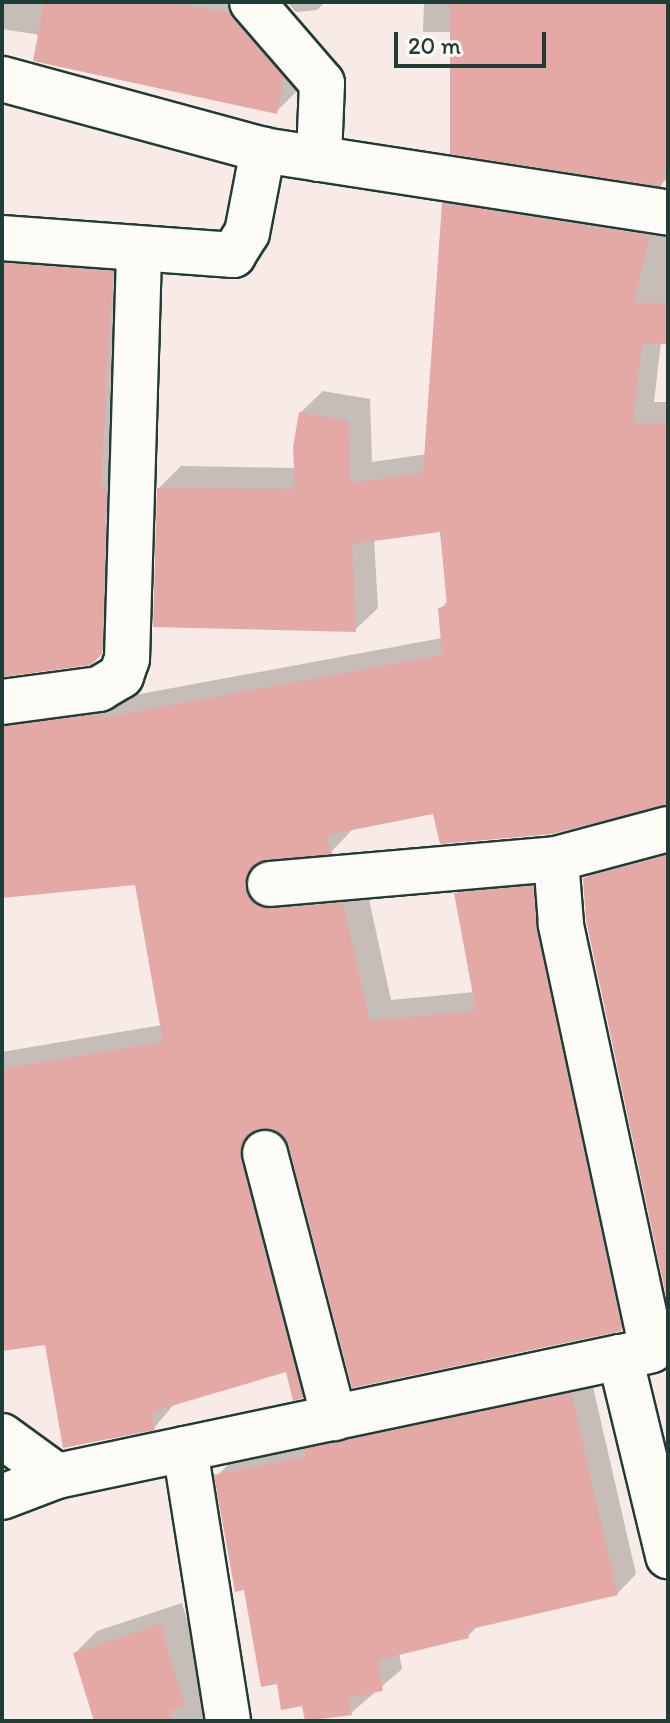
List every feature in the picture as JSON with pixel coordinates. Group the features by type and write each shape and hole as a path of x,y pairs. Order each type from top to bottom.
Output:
{"street":[{"path":"252,2 322,83 319,159"},
{"path":"2,79 263,150 668,213"},
{"path":"2,238 233,255 247,233 263,150"},
{"path":"2,702 99,689 121,676 127,659 139,250"},
{"path":"270,884 556,859 668,829"},
{"path":"556,859 561,924 647,1352 668,1556"},
{"path":"265,1153 334,1418"},
{"path":"2,1497 57,1476 647,1352"},
{"path":"2,1436 57,1476"},
{"path":"185,1449 228,1721"}],"building":[{"path":"44,2 170,2 231,13 284,77 277,114 33,61"},
{"path":"450,2 668,2 668,158 661,187 450,154"},
{"path":"442,203 650,236 634,303 668,303 668,344 642,343 633,423 668,423 668,805 552,834 440,844 433,814 327,835 332,854 256,863 245,887 250,899 271,909 343,903 370,1021 476,1011 454,893 533,886 537,929 622,1331 352,1388 289,1147 282,1135 259,1129 247,1136 241,1159 303,1398 293,1401 286,1372 151,1412 155,1430 63,1448 45,1345 2,1351 2,1069 163,1042 135,885 2,898 2,726 103,714 102,718 442,655 438,608 447,606 440,532 352,544 356,632 153,627 157,488 295,489 293,447 299,412 349,421 350,483 423,473"},
{"path":"2,263 113,271 101,487 107,487 102,654 91,665 2,677"},
{"path":"668,855 668,1305 586,920 583,878"},
{"path":"571,1393 618,1595 467,1630 469,1638 378,1660 383,1691 348,1698 352,1715 305,1721 302,1706 281,1710 277,1684 261,1687 244,1590 235,1592 214,1475 306,1457 304,1449"},
{"path":"160,1624 185,1706 170,1711 173,1721 94,1721 73,1653"}]}
